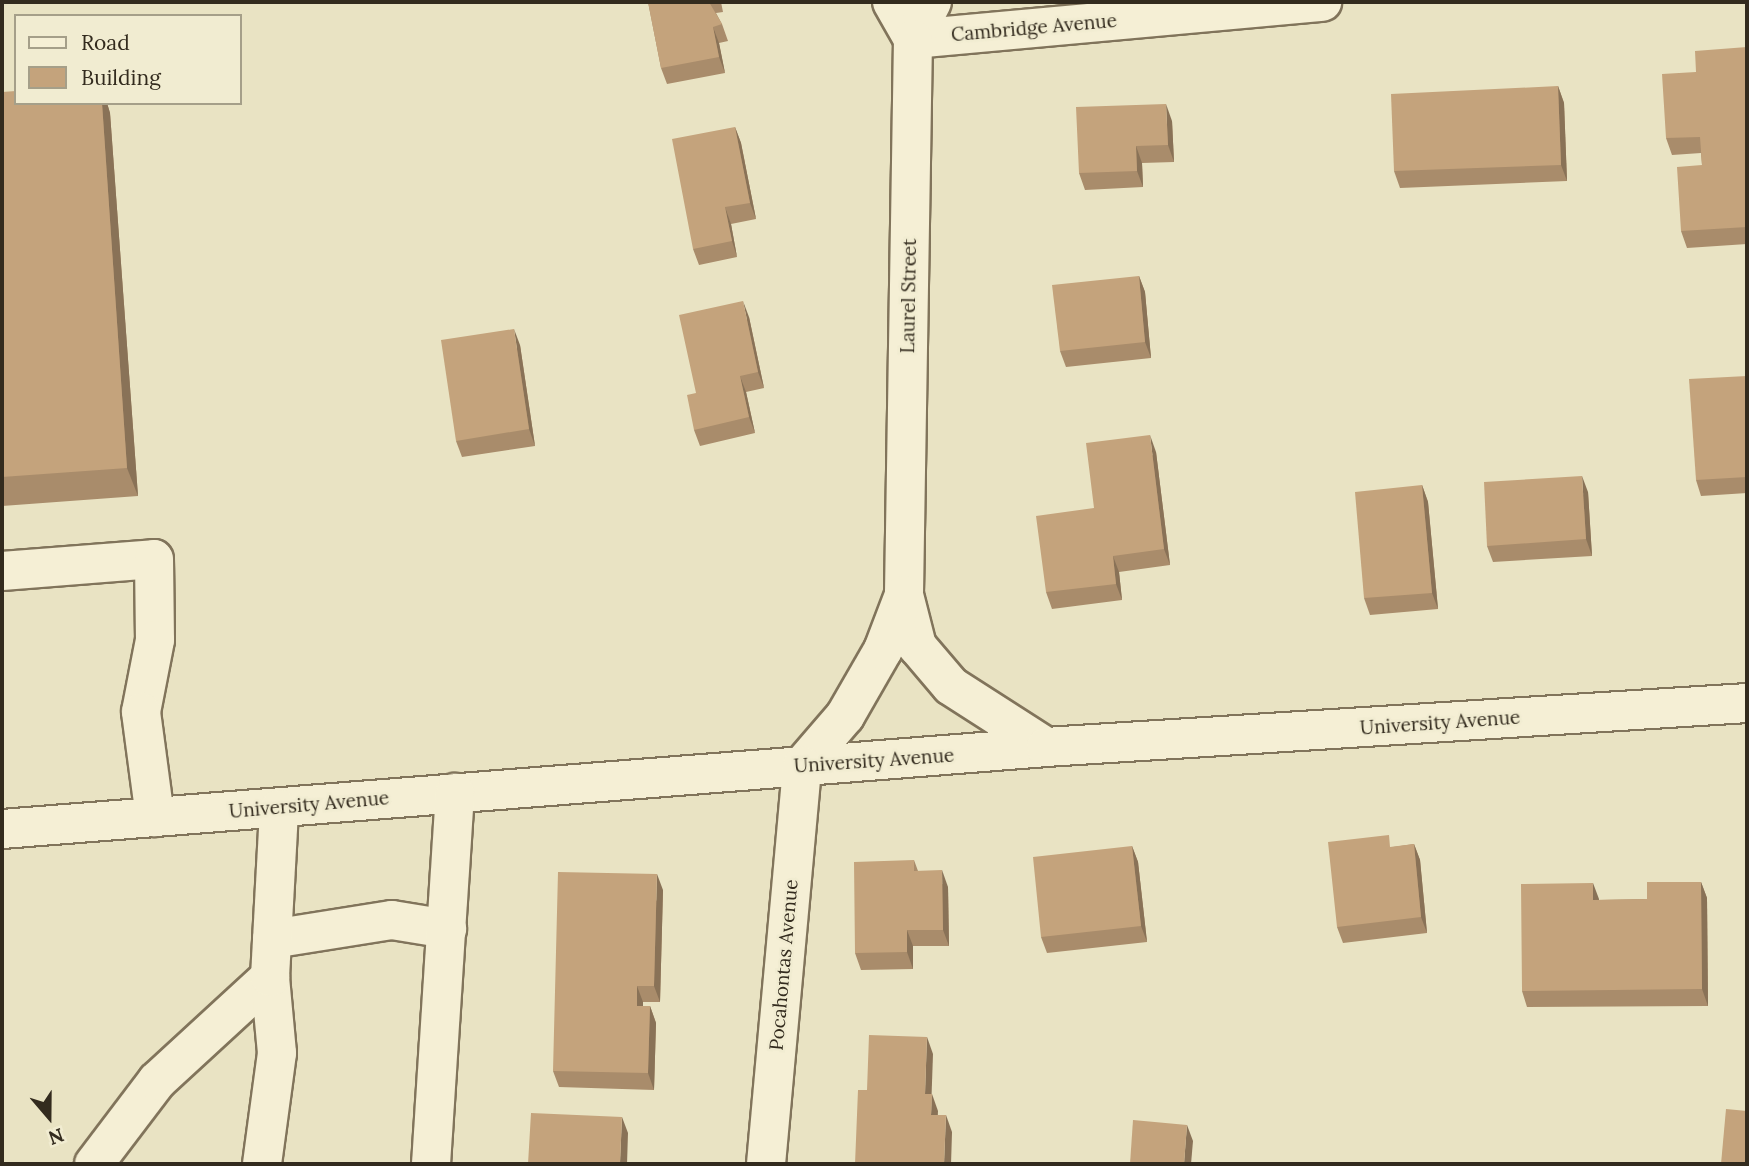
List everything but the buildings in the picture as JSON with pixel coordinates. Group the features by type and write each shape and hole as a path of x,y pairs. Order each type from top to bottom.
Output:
{"street":[{"path":"892,2 913,39"},
{"name":"Laurel Street","path":"904,595 913,39 932,2"},
{"name":"Cambridge Avenue","path":"913,39 1322,2"},
{"path":"2,571 154,559 155,640 141,712 155,817"},
{"path":"904,595 917,646 951,686 1046,747"},
{"path":"802,766 845,716 883,650 904,595"},
{"name":"University Avenue","path":"2,830 1046,747 1747,703"},
{"name":"Pocahontas Avenue","path":"766,1164 802,766"},
{"path":"431,1164 455,793"},
{"path":"262,1164 277,1053 270,977 279,809"},
{"path":"272,939 392,920 447,929"},
{"path":"94,1164 157,1081 270,977"}]}
